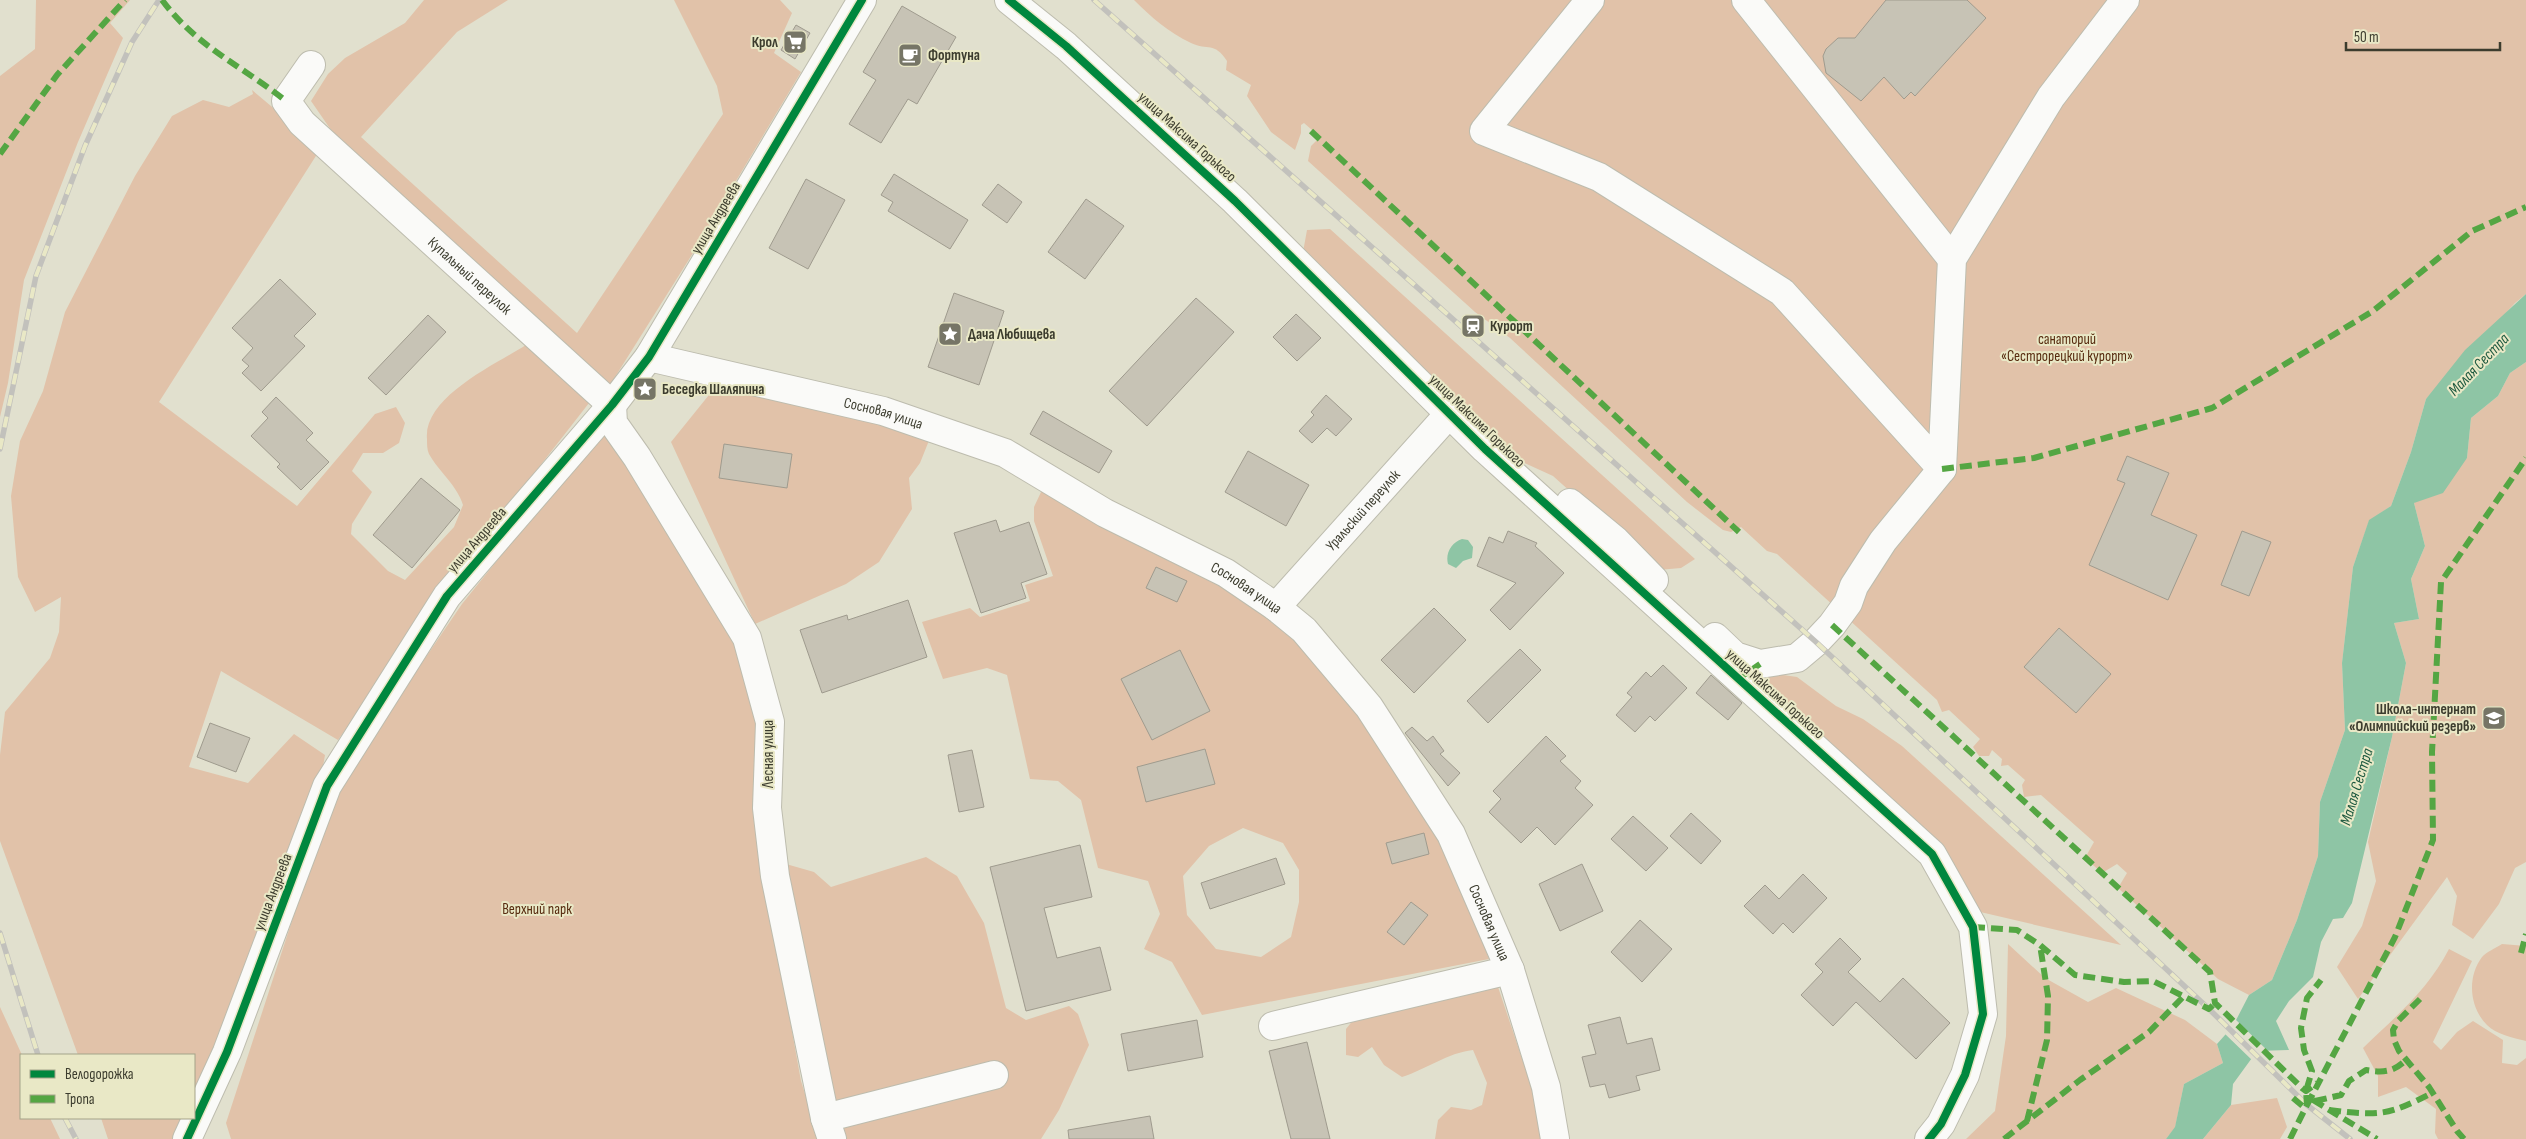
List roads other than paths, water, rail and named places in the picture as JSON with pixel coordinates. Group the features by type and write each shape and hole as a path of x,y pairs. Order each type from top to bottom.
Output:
{"street":[{"name":"улица Андреева","path":"187,1139 227,1052 327,786 447,596 612,405 649,357 862,0"},
{"name":"улица Максима Горького","path":"1009,0 1066,46 1235,200 1485,449 1932,854 1973,927 1983,1014 1965,1075 1941,1124 1929,1139"},
{"path":"1590,0 1484,131 1599,177 1782,292 1942,469"},
{"path":"1746,0 1952,258"},
{"path":"1485,449 1544,482 1615,540 1666,593 1735,656 1760,664 1797,658 1816,642 1848,603 1854,586 1883,541 1942,469 1952,258 2051,97 2125,0"},
{"name":"Купальный переулок","path":"312,65 286,101 302,123 612,405"},
{"name":"Сосновая улица","path":"649,357 883,411 1005,453 1105,513 1226,573 1276,607 1304,630 1369,707 1446,826 1510,970 1546,1087 1555,1139"},
{"name":"Лесная улица","path":"612,405 613,423 637,457 747,638 770,722 767,808 775,876 828,1129"},
{"name":"Уральский переулок","path":"1276,607 1449,414"},
{"path":"1274,1026 1510,970"},
{"path":"828,1129 994,1076"}],"water":[{"name":"Малая Сестра","path":"2526,294 2526,362 2510,373 2498,396 2471,418 2467,458 2443,493 2414,503 2425,546 2411,579 2419,619 2394,623 2406,663 2392,737 2352,903 2343,918 2333,919 2321,942 2313,977 2289,1001 2276,1021 2289,1050 2257,1051 2233,1084 2231,1105 2203,1139 2166,1139 2175,1127 2184,1084 2223,1063 2217,1044 2233,1026 2249,995 2272,980 2297,920 2318,856 2320,802 2345,730 2342,663 2353,567 2369,520 2391,506 2411,452 2426,399 2465,350"},
{"path":"1462,539 1468,540 1473,547 1472,558 1463,561 1456,568 1448,564 1448,552 1452,545"}],"railway":[{"path":"0,449 36,276 85,146 132,42 159,0"},
{"path":"1094,0 1816,642 2209,1009 2307,1105 2350,1139"},
{"path":"0,933 38,1054"},
{"path":"66,1119 76,1139"}],"place":[{"name":"Крол","path":"795,42"},
{"name":"Фортуна","path":"910,55"},
{"name":"Курорт","path":"1473,326"},
{"name":"Дача Любищева","path":"950,334"},
{"name":"Беседка Шаляпина","path":"645,389"},
{"name":"Школа-интернат «Олимпийский резерв»","path":"2494,718"}],"park label":[{"name":"санаторий «Сестрорецкий курорт»","path":"2067,348"},
{"name":"Верхний парк","path":"537,909"}]}
